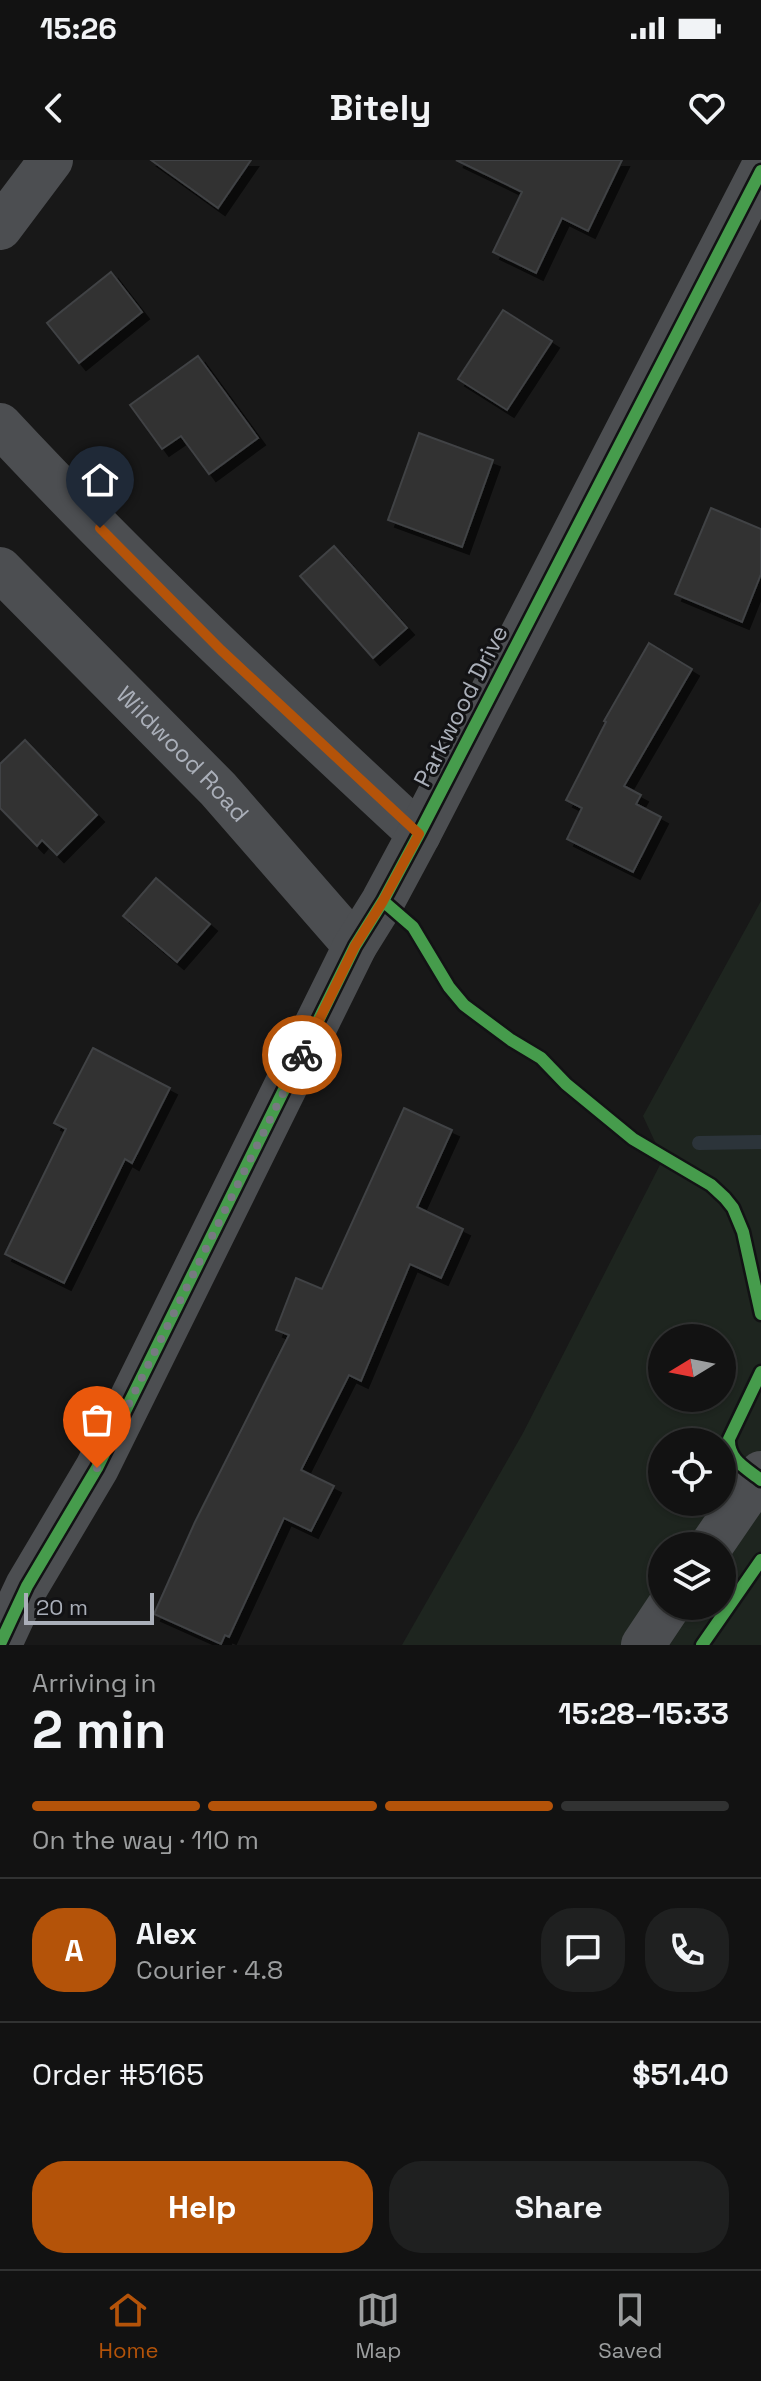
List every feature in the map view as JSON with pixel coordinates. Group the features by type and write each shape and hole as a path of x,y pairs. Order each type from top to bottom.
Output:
{"street":[{"path":"0,228 51,160"},
{"name":"Parkwood Drive","path":"0,1644 14,1585 97,1468 355,946 419,834 761,171"},
{"path":"0,425 221,650 419,834"},
{"name":"Wildwood Road","path":"0,569 218,789 355,946"},
{"path":"721,1532 761,1473"},
{"path":"643,1645 660,1620"}],"shaded area":[{"path":"761,901 761,1645 402,1645 523,1433 663,1159 643,1116"}],"building":[{"path":"151,160 251,160 218,208"},
{"path":"456,160 622,160 588,231 562,218 536,273 493,252 522,192"},
{"path":"111,272 142,312 79,363 47,323"},
{"path":"503,310 552,341 507,410 458,379"},
{"path":"198,356 258,438 209,474 181,436 162,449 130,405"},
{"path":"419,433 493,460 462,547 388,520"},
{"path":"711,508 761,529 761,574 742,622 675,594"},
{"path":"334,546 407,628 373,658 300,576"},
{"path":"649,643 692,669 624,786 641,795 636,804 661,817 633,872 567,839 582,808 566,800 604,721"},
{"path":"25,740 97,815 57,855 42,840 37,846 0,808 0,764"},
{"path":"156,878 210,924 177,962 123,916"},
{"path":"93,1048 170,1088 132,1163 125,1159 64,1283 5,1254 66,1129 54,1123"},
{"path":"404,1108 452,1130 417,1207 463,1229 441,1278 410,1264 361,1381 349,1375 301,1470 334,1486 311,1531 284,1518 229,1637 225,1635 221,1644 154,1614 195,1522 289,1335 276,1330 296,1278 322,1289"}],"waterway":[{"path":"699,1143 761,1142"}],"cycle path":[{"path":"0,1644 27,1586 97,1468 355,946 419,834 761,171"},
{"path":"383,901 413,927 449,987 464,1005 541,1058 566,1084 633,1139 711,1185 725,1198 743,1232 761,1314"},
{"path":"761,1372 729,1439 731,1453 761,1480"},
{"path":"702,1645 761,1560"}],"way so far":[{"path":"97,1468 302,1055"}],"route":[{"path":"100,528 221,650 419,834 355,946 302,1055"}]}
